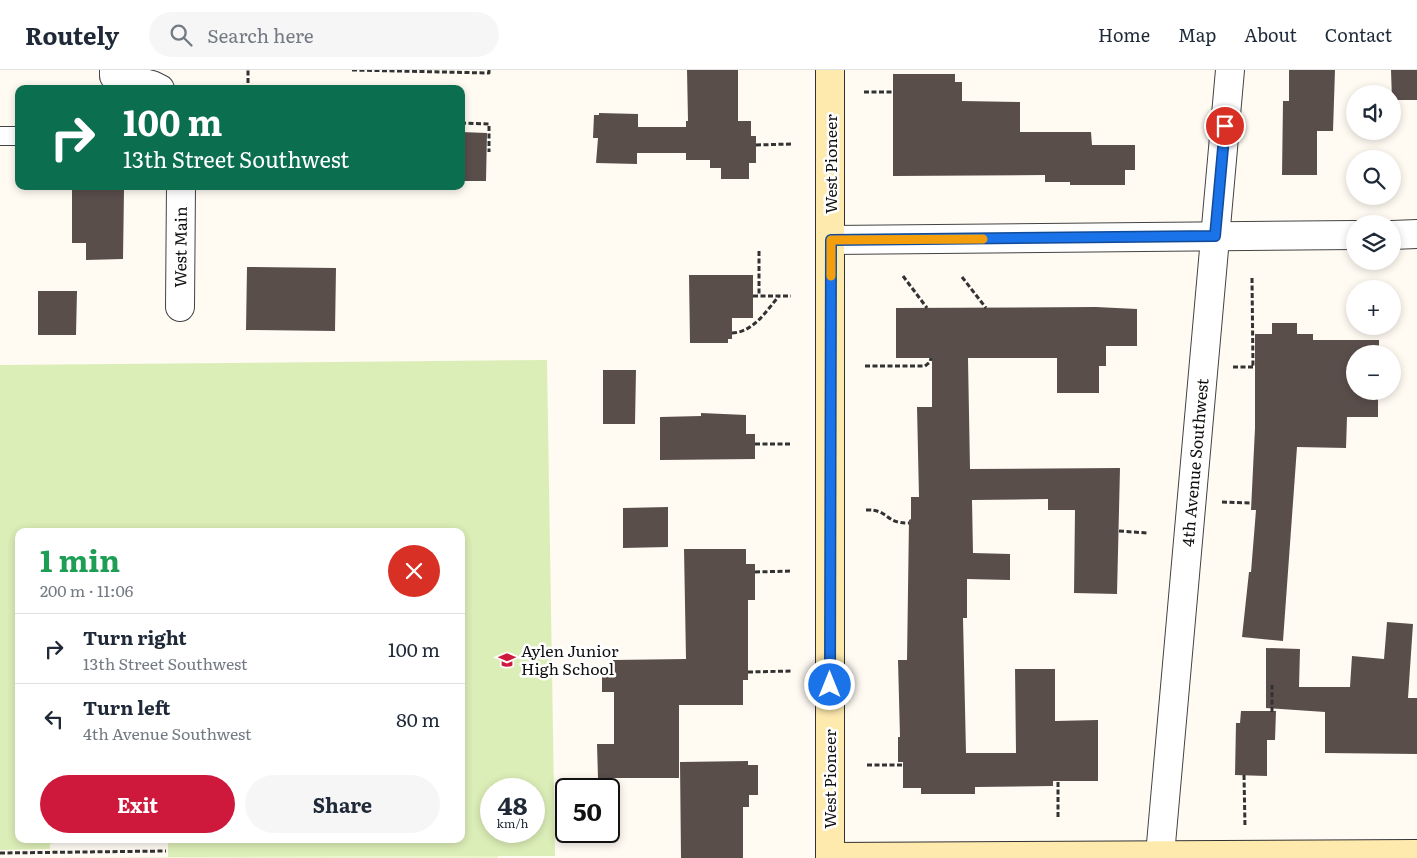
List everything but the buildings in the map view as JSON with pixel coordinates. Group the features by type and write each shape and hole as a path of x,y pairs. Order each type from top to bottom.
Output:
{"main road":[{"name":"West Pioneer","path":"830,70 830,857"},
{"path":"830,857 1417,854"}],"street":[{"name":"4th Avenue Southwest","path":"1160,855 1230,70"},
{"path":"113,79 152,85"},
{"name":"West Main","path":"180,308 181,190"},
{"path":"1401,234 1417,234"},
{"path":"831,240 1346,235"}],"lane":[{"path":"0,136 15,136"}],"path":[{"path":"248,70 248,83"},
{"path":"352,70 489,72 489,70"},
{"path":"864,92 893,92"},
{"path":"465,123 489,124 489,152"},
{"path":"756,145 790,144"},
{"path":"759,251 759,296"},
{"path":"903,276 927,308"},
{"path":"962,277 986,308"},
{"path":"1228,367 1254,367 1252,278"},
{"path":"753,296 791,296"},
{"path":"732,333 741,332 751,327 779,296"},
{"path":"865,366 925,366 930,362 931,358"},
{"path":"755,444 792,444"},
{"path":"1218,501 1251,503"},
{"path":"866,510 879,511 897,524 909,523"},
{"path":"1119,530 1147,533"},
{"path":"755,572 792,571"},
{"path":"748,672 792,671"},
{"path":"1272,685 1272,712"},
{"path":"867,765 903,766"},
{"path":"1244,775 1245,830"},
{"path":"1058,781 1058,817"},
{"path":"0,854 166,851"}],"green space":[{"name":"Aylen Junior High School","path":"547,360 555,856 168,857 168,843 465,843 465,528 15,528 15,843 54,843 50,844 50,849 0,850 0,365"},
{"path":"498,856 498,858 0,858"}],"slow traffic":[{"path":"831,276 831,240 983,239"}],"place":[{"name":"Aylen Junior High School","path":"507,660"}],"route":[{"path":"830,685 831,240 1215,236 1225,126"}]}
